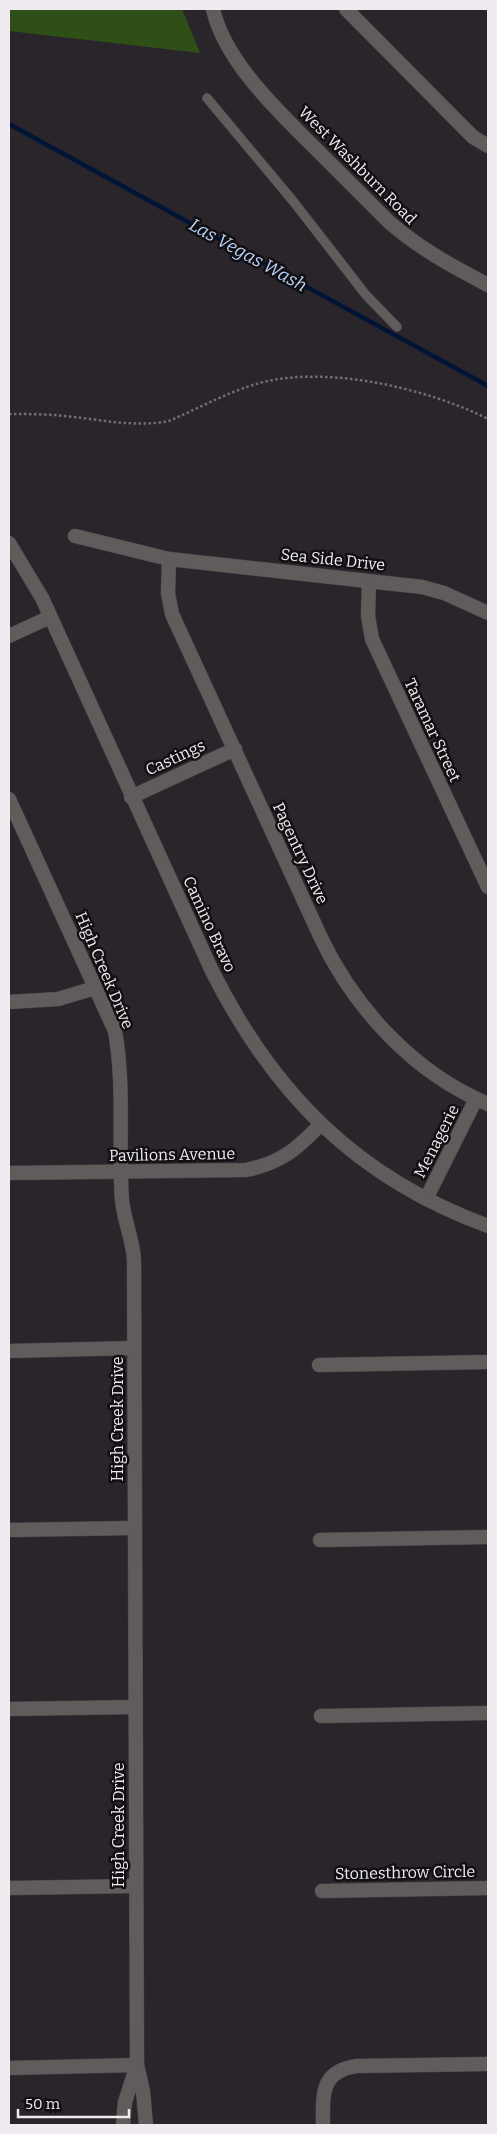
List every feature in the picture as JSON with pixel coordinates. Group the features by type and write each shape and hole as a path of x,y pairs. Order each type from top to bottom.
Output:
{"street":[{"name":"West Washburn Road","path":"213,9 214,17 227,43 256,87 389,222 413,243 440,260 488,285"},
{"path":"346,9 473,136 488,146"},
{"name":"Sea Side Drive","path":"75,536 169,558 434,590 488,613"},
{"name":"Camino Bravo","path":"9,543 31,578 50,617 212,971 234,1014 275,1074 290,1093 320,1124 372,1166 426,1199 488,1226"},
{"name":"Pagentry Drive","path":"169,558 168,593 172,614 321,938 350,989 376,1021 405,1050 433,1072 482,1101"},
{"name":"Taramar Street","path":"369,581 368,616 372,639 488,887"},
{"path":"9,636 50,617"},
{"name":"Castings","path":"131,797 234,749"},
{"name":"High Creek Drive","path":"9,799 13,820 96,988 115,1031 120,1058 123,1210 134,1255 137,2065 144,2090 146,2125"},
{"path":"9,1002 58,999 96,988"},
{"name":"Menagerie","path":"426,1199 482,1101"},
{"name":"Pavilions Avenue","path":"9,1174 233,1171 259,1167 270,1164 293,1151 320,1124"},
{"path":"9,1351 134,1348"},
{"path":"319,1365 488,1362"},
{"path":"9,1530 134,1528"},
{"path":"320,1540 488,1537"},
{"path":"9,1709 136,1707"},
{"path":"321,1716 488,1713"},
{"path":"9,1888 136,1886"},
{"name":"Stonesthrow Circle","path":"322,1891 488,1888"},
{"path":"323,2125 324,2092 330,2078 342,2070 357,2066 488,2064"},
{"path":"9,2068 137,2065"},
{"name":"High Creek Drive","path":"123,2125 125,2102 137,2065"}],"lane":[{"path":"207,98 293,201 366,295 397,327"}],"path":[{"path":"9,414 62,415 126,424 156,424 169,421 253,385 284,377 306,377 374,383 428,394 488,419"}],"green space":[{"path":"9,9 182,9 200,53 9,31"}],"waterway":[{"name":"Las Vegas Wash","path":"9,124 488,386"}]}
